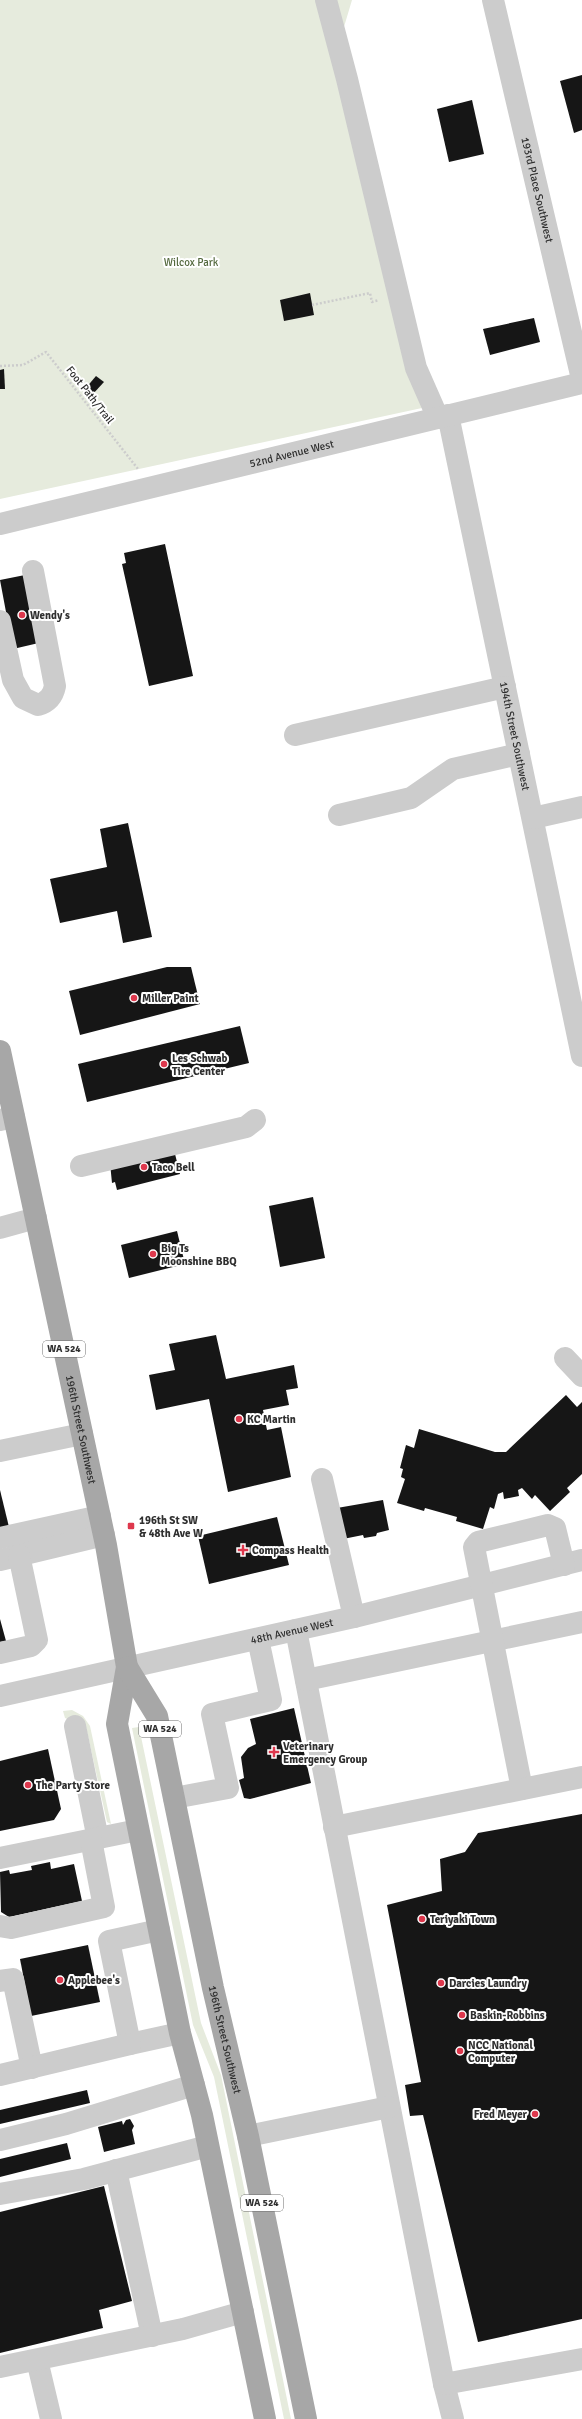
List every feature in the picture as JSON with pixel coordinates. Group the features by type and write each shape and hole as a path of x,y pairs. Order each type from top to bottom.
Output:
{"main road":[{"name":"196th Street Southwest","path":"0,1051 7,1118 36,1218 102,1525 127,1667 117,1724 180,2033 208,2146 265,2419"},
{"name":"196th Street Southwest","path":"127,1667 156,1716 213,1988 248,2136 306,2419"}],"street":[{"path":"326,0 347,79 416,368 443,416"},
{"name":"193rd Place Southwest","path":"493,0 582,379"},
{"name":"52nd Avenue West","path":"0,524 582,382"},
{"name":"194th Street Southwest","path":"443,416 505,686 581,1046"},
{"path":"0,621 13,680 22,698 38,706 45,703 53,694 55,686 33,570"},
{"path":"295,735 505,686"},
{"path":"340,815 411,798 453,769 519,754"},
{"path":"533,818 582,807"},
{"path":"81,1166 246,1127 255,1120"},
{"path":"0,1228 36,1218"},
{"path":"565,1358 582,1376"},
{"path":"0,1451 82,1434"},
{"path":"322,1479 354,1617"},
{"path":"0,1538 102,1525"},
{"path":"0,1654 31,1646 37,1640 10,1557 102,1525"},
{"path":"522,1789 474,1547 478,1542 548,1525 555,1528 573,1562"},
{"name":"48th Avenue West","path":"0,1696 354,1617 573,1562"},
{"path":"306,1680 582,1622"},
{"path":"296,1630 389,2107 452,2419"},
{"path":"174,1798 228,1788 212,1714 271,1700 258,1639"},
{"path":"0,1926 10,1928 104,1907 75,1726"},
{"path":"334,1827 582,1777"},
{"path":"0,1858 138,1830"},
{"path":"130,2044 109,1941 159,1930"},
{"path":"0,1981 13,1980 32,2068"},
{"path":"0,2075 180,2033"},
{"path":"0,2140 66,2124 194,2085"},
{"path":"248,2136 389,2107"},
{"path":"0,2194 84,2179 208,2146"},
{"path":"116,2170 152,2336"},
{"path":"0,2367 152,2336 243,2312"},
{"path":"444,2384 582,2359"},
{"path":"37,2360 51,2419"}],"path":[{"path":"312,305 370,293 372,302 399,295"},
{"name":"Foot Path/Trail","path":"0,366 23,365 46,352 138,469"}],"green space":[{"name":"Wilcox Park","path":"0,0 352,0 335,57 422,408 0,499"},
{"path":"72,1710 83,1716 90,1726 111,1824 107,1822 86,1727 65,1718 63,1711"},
{"path":"139,1727 201,2023 221,2075 291,2419 284,2419 214,2077 193,2025 132,1728"}],"building":[{"path":"582,75 582,130 574,133 560,81"},
{"path":"472,100 484,154 449,162 437,109"},
{"path":"310,293 314,315 284,321 280,300"},
{"path":"534,318 540,342 490,355 483,329"},
{"path":"4,369 5,389 0,389 0,370"},
{"path":"96,376 104,382 92,395 85,389"},
{"path":"165,544 193,676 149,686 122,564 126,563 124,553"},
{"name":"Wendy's","path":"30,574 43,642 13,649 0,580"},
{"path":"128,823 152,937 123,943 117,911 60,923 50,879 107,867 100,829"},
{"name":"Miller Paint","path":"167,967 191,967 200,1004 80,1035 69,991"},
{"name":"Les Schwab Tire Center","path":"240,1026 249,1063 87,1102 78,1064"},
{"name":"Taco Bell","path":"174,1150 180,1174 117,1190 115,1182 112,1183 110,1163"},
{"path":"313,1197 325,1258 280,1267 269,1206"},
{"name":"Big Ts Moonshine BBQ","path":"177,1231 185,1264 129,1278 121,1245"},
{"name":"KC Martin","path":"216,1335 226,1379 294,1365 298,1388 286,1390 289,1405 263,1410 267,1430 281,1427 291,1477 228,1492 209,1399 156,1410 149,1375 175,1370 169,1344"},
{"path":"566,1395 577,1407 582,1402 582,1474 567,1488 570,1492 550,1511 535,1495 532,1499 522,1488 518,1490 519,1496 504,1499 503,1492 498,1494 494,1509 490,1507 483,1529 456,1521 457,1517 425,1508 424,1511 397,1503 405,1479 401,1477 403,1469 400,1468 406,1445 414,1448 419,1429 495,1452 506,1452"},
{"path":"0,1490 9,1527 0,1529"},
{"path":"383,1500 389,1530 377,1533 376,1536 364,1538 363,1535 343,1539 337,1508"},
{"path":"277,1517 289,1565 209,1584 198,1536"},
{"path":"0,1619 6,1641 0,1642"},
{"name":"Veterinary Emergency Group","path":"294,1708 311,1783 250,1799 244,1798 239,1780 244,1778 241,1757 248,1748 256,1744 250,1719"},
{"name":"The Party Store","path":"48,1749 61,1809 54,1820 0,1831 0,1761"},
{"path":"582,1814 582,2319 478,2342 423,2115 410,2116 405,2085 421,2082 387,1905 442,1891 440,1859 465,1852 478,1833"},
{"path":"50,1862 51,1869 74,1864 82,1901 9,1917 1,1912 0,1872 9,1870 10,1874 32,1870 31,1866"},
{"name":"Applebee's","path":"88,1945 100,2002 31,2016 20,1959"},
{"path":"87,2090 90,2103 0,2124 0,2110"},
{"path":"130,2119 134,2126 132,2130 135,2144 104,2152 98,2127 122,2121 123,2125 126,2120"},
{"path":"67,2143 71,2159 0,2177 0,2159"},
{"path":"104,2186 132,2301 99,2310 103,2328 0,2353 0,2212"}],"place":[{"name":"Wendy's","path":"22,615"},
{"name":"Miller Paint","path":"134,998"},
{"name":"Les Schwab Tire Center","path":"164,1064"},
{"name":"Taco Bell","path":"144,1167"},
{"name":"Big Ts Moonshine BBQ","path":"153,1254"},
{"name":"KC Martin","path":"239,1419"},
{"name":"196th St SW & 48th Ave W","path":"131,1526"},
{"name":"Compass Health","path":"243,1550"},
{"name":"Veterinary Emergency Group","path":"274,1752"},
{"name":"The Party Store","path":"28,1785"},
{"name":"Teriyaki Town","path":"422,1919"},
{"name":"Applebee's","path":"60,1980"},
{"name":"Darcies Laundry","path":"441,1983"},
{"name":"Baskin-Robbins","path":"462,2015"},
{"name":"NCC National Computer","path":"460,2051"},
{"name":"Fred Meyer","path":"535,2114"}]}
